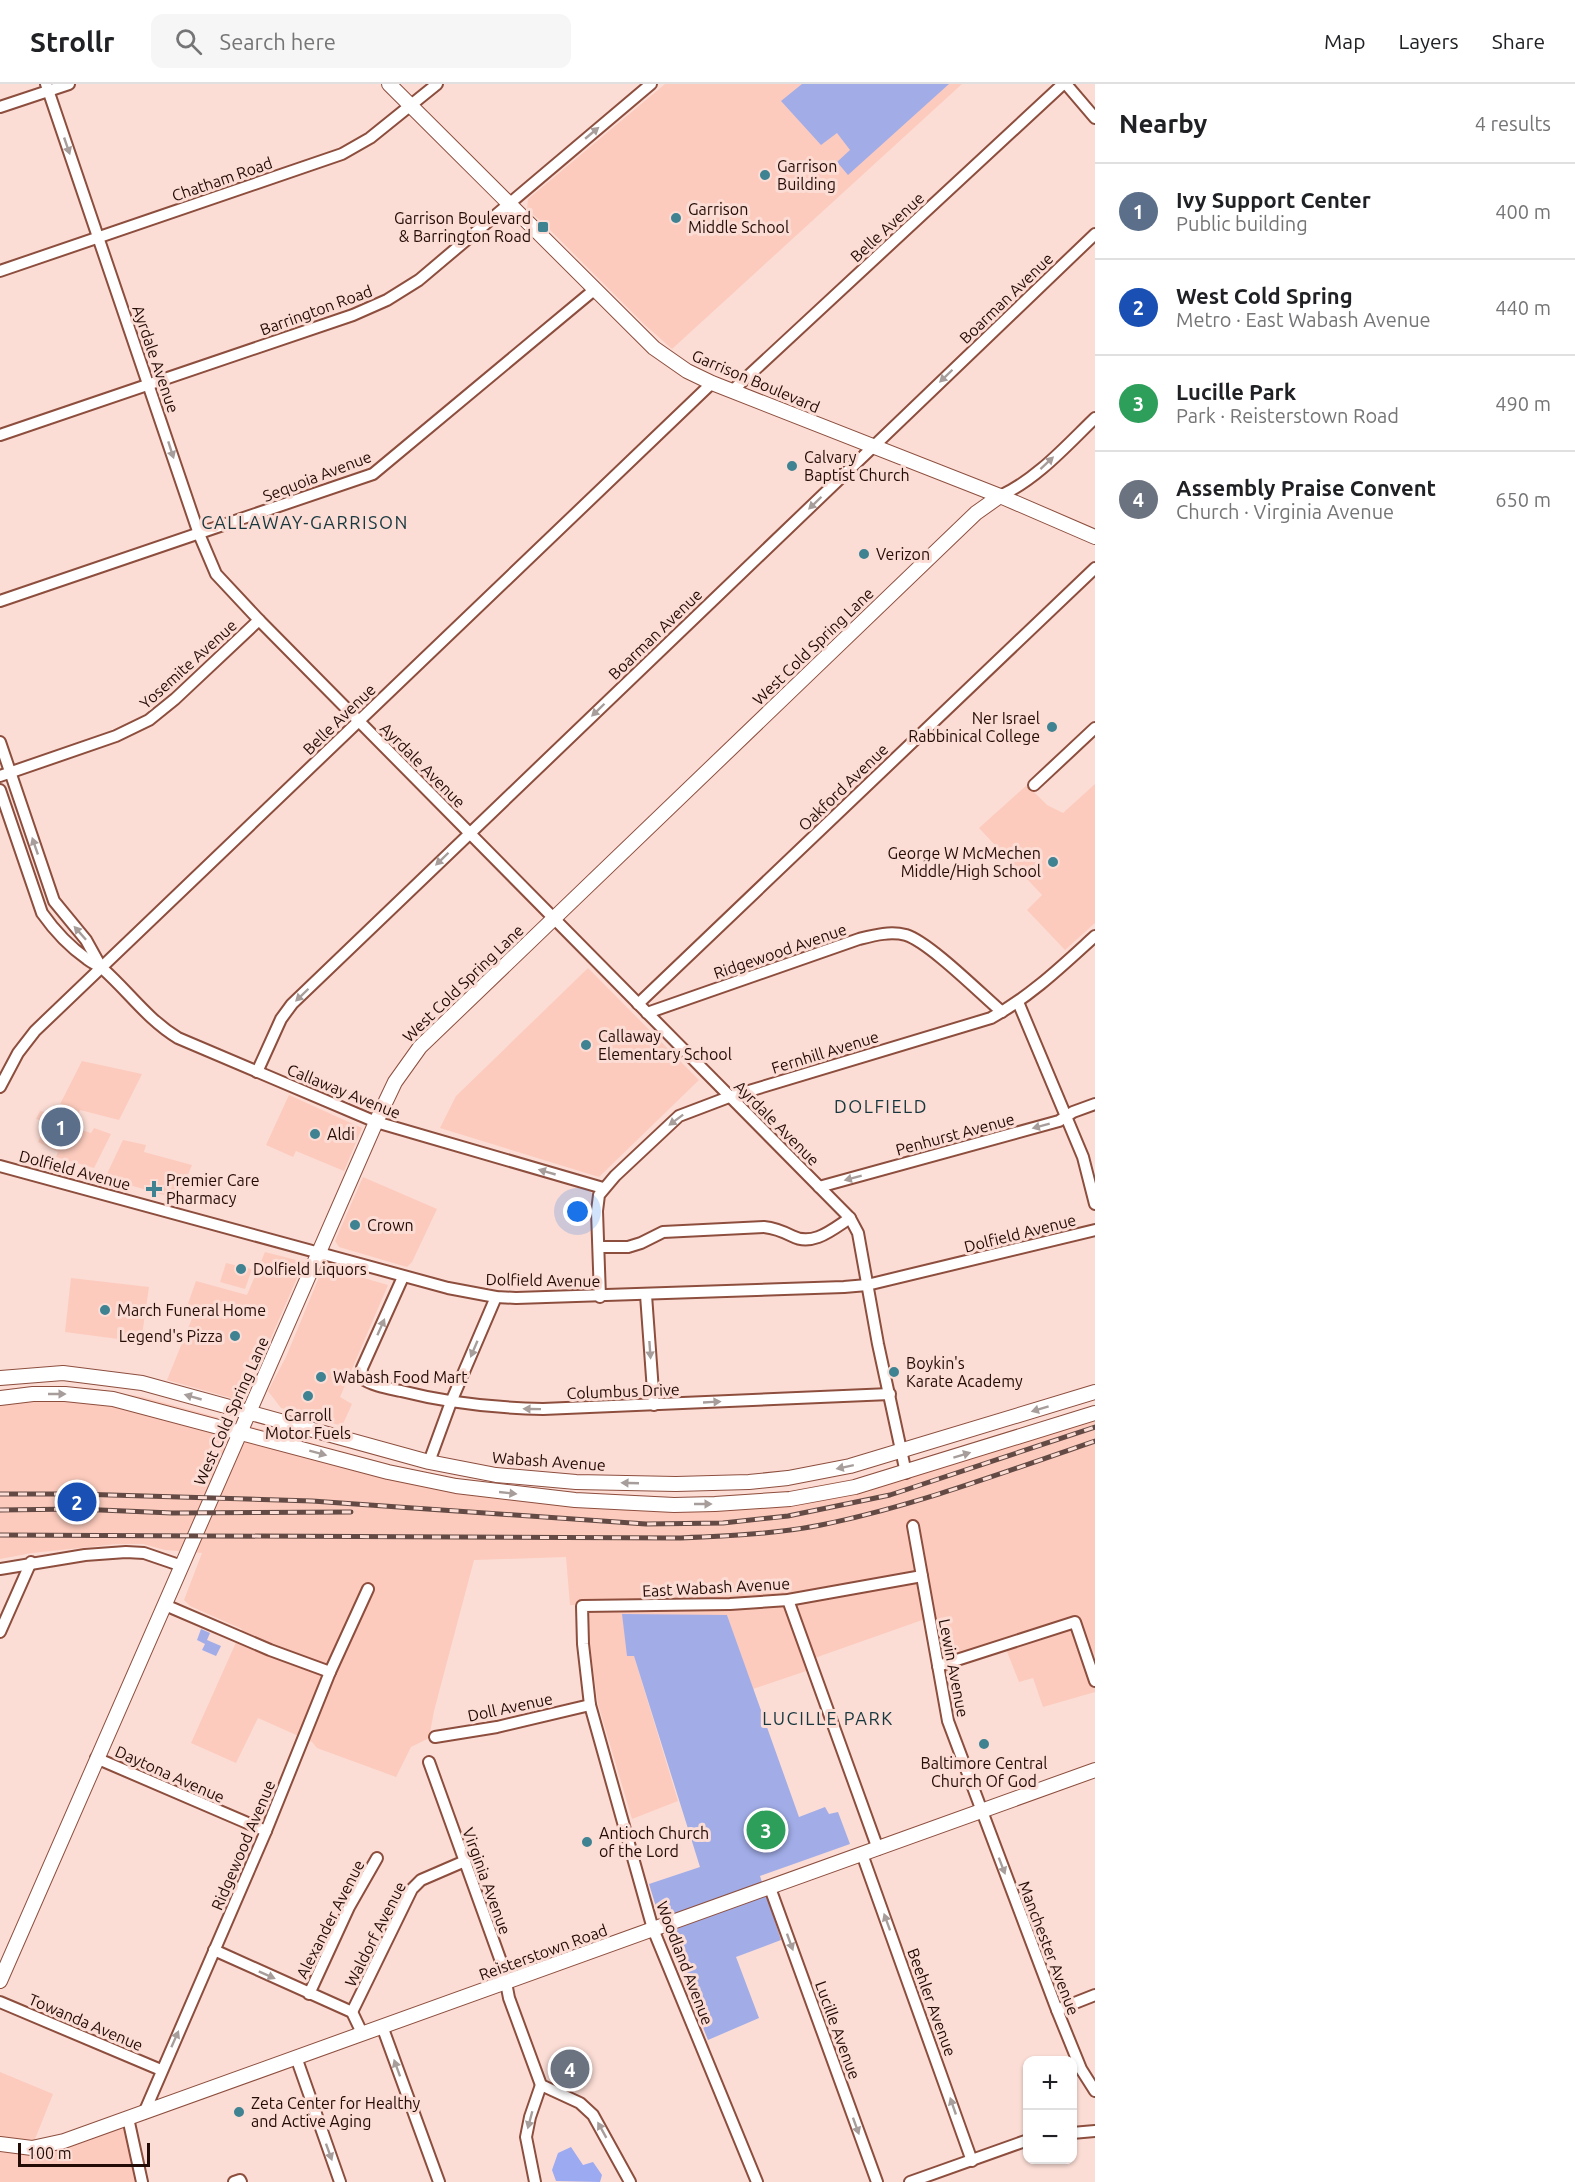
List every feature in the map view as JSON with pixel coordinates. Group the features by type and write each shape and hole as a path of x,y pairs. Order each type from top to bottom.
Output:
{"main road":[{"name":"Garrison Boulevard","path":"389,84 663,356 712,383 1000,496 1095,537"},
{"name":"West Cold Spring Lane","path":"0,1981 96,1758 395,1082 420,1047 553,918 969,519 1000,496"},
{"name":"Wabash Avenue","path":"0,1378 63,1373 142,1383 429,1462 484,1473 631,1484 714,1484 788,1478 850,1466 1095,1392"},
{"name":"Wabash Avenue","path":"0,1398 33,1394 65,1394 113,1399 426,1480 494,1492 575,1500 674,1505 762,1502 821,1494 906,1473 1095,1413"},
{"name":"Reisterstown Road","path":"0,2144 19,2148 45,2146 144,2113 1095,1770"}],"street":[{"path":"0,107 47,87 69,84"},
{"name":"Chatham Road","path":"0,271 342,154 370,138 437,84"},
{"name":"Barrington Road","path":"0,435 353,315 380,303 419,280 651,84"},
{"path":"1065,84 1095,118"},
{"name":"Belle Avenue","path":"732,391 1065,84"},
{"name":"Ayrdale Avenue","path":"47,87 200,534 216,574 258,620 850,1218 858,1233 867,1285"},
{"name":"Boarman Avenue","path":"257,1072 286,1011 1095,234"},
{"name":"Sequoia Avenue","path":"0,601 200,534 379,470 594,290"},
{"name":"Belle Avenue","path":"0,1087 26,1040 712,383"},
{"name":"West Cold Spring Lane","path":"1000,496 1030,478 1095,418"},
{"name":"Oakford Avenue","path":"638,1004 1095,568"},
{"name":"Yosemite Avenue","path":"5,774 116,736 149,720 175,699 258,620"},
{"path":"1034,785 1095,728"},
{"name":"Callaway Avenue","path":"0,742 5,774 54,901 86,940 101,968"},
{"name":"Callaway Avenue","path":"0,790 42,913 76,950 101,968 145,1013 167,1031 178,1038 376,1122 603,1188"},
{"path":"42,913 54,901"},
{"name":"Ridgewood Avenue","path":"647,1013 873,935 897,933 907,935 924,944 1002,1012"},
{"name":"Fernhill Avenue","path":"603,1188 679,1116 729,1097 979,1022 1018,1002 1095,936"},
{"path":"1018,1002 1083,1157 1095,1204"},
{"name":"Penhurst Avenue","path":"819,1187 1059,1121 1073,1112 1095,1104"},
{"name":"Dolfield Avenue","path":"0,1166 403,1277 496,1297 600,1297 867,1285 1095,1230"},
{"path":"600,1297 597,1203 603,1188"},
{"path":"599,1247 628,1247 663,1232 764,1227 780,1230 794,1237 811,1239 828,1233 850,1218"},
{"name":"Columbus Drive","path":"403,1277 362,1368 361,1378 373,1384 452,1402 496,1408 543,1409 890,1394"},
{"path":"867,1285 906,1473"},
{"path":"646,1295 654,1405"},
{"path":"429,1462 496,1297"},
{"name":"Lewin Avenue","path":"913,1526 948,1721 981,1812"},
{"path":"0,1569 85,1555 135,1552 182,1566"},
{"path":"0,1632 31,1563"},
{"name":"East Wabash Avenue","path":"582,1606 730,1604 788,1600 922,1576"},
{"name":"Ridgewood Avenue","path":"144,2113 266,1831 330,1672 368,1589"},
{"path":"788,1600 878,1849"},
{"path":"165,1605 270,1650 330,1672"},
{"name":"Woodland Avenue","path":"582,1606 582,1644 590,1705 653,1929 757,2182"},
{"path":"938,1666 1075,1622 1095,1681"},
{"name":"Doll Avenue","path":"435,1737 497,1727 590,1705"},
{"name":"Daytona Avenue","path":"96,1758 266,1831"},
{"name":"Virginia Avenue","path":"429,1762 503,1967 509,1998 541,2085"},
{"name":"Manchester Avenue","path":"981,1812 1057,2010 1081,2068 1095,2091"},
{"name":"Beehler Avenue","path":"862,1854 972,2161"},
{"name":"Alexander Avenue","path":"309,1994 349,1907 377,1858"},
{"name":"Waldorf Avenue","path":"352,2012 412,1889 421,1880 465,1861"},
{"name":"Lucille Avenue","path":"770,1887 877,2182"},
{"path":"214,1950 352,2012 362,2033"},
{"path":"1057,2010 1095,1995"},
{"name":"Towanda Avenue","path":"0,2002 161,2070"},
{"path":"382,2026 439,2182"},
{"path":"296,2057 340,2182"},
{"path":"536,2182 526,2137 530,2116 541,2085 571,2098 587,2109 600,2126 630,2182"},
{"path":"128,2118 142,2182"},
{"path":"1077,2133 1095,2131"},
{"path":"909,2182 1023,2142"}],"shaded area":[{"name":"Garrison Middle School","path":"665,84 962,84 672,349 527,209 528,199"},
{"path":"802,84 949,84 848,175 837,162 850,150 837,133 821,145 781,101"},
{"name":"George W McMechen Middle/High School","path":"1095,784 1095,923 1065,950 1027,910 1042,895 979,828 1027,785 1047,805 1063,813"},
{"name":"Callaway Elementary School","path":"588,968 699,1080 599,1177 440,1128 456,1096"},
{"path":"82,1061 142,1074 119,1120 80,1110 72,1127 91,1133 94,1128 111,1134 94,1168 56,1157 58,1152 38,1142 45,1127 43,1121 36,1119 40,1111 55,1114"},
{"name":"Aldi","path":"289,1095 362,1128 344,1171 296,1151 293,1157 266,1145"},
{"path":"123,1140 146,1145 144,1152 192,1165 178,1199 105,1178"},
{"path":"363,1177 437,1209 412,1262 407,1267 339,1247 335,1241"},
{"path":"265,1252 304,1262 243,1399 238,1400 167,1380 195,1311 186,1309 196,1281 247,1295"},
{"path":"226,1263 252,1269 245,1289 220,1282"},
{"path":"326,1267 388,1285 340,1397 352,1404 342,1426 281,1408 268,1391 286,1357 322,1270"},
{"path":"71,1278 149,1287 141,1342 65,1332"},
{"path":"32,1386 90,1388 143,1397 389,1464 457,1478 576,1492 675,1497 789,1491 853,1479 1095,1405 1095,1692 1043,1707 1033,1678 1019,1682 1004,1644 938,1666 928,1618 809,1660 812,1669 753,1689 727,1615 715,1615 634,1656 678,1801 632,1819 598,1704 584,1605 570,1605 566,1557 474,1560 429,1738 411,1747 396,1777 317,1748 312,1742 258,1718 236,1763 191,1743 242,1629 190,1606 184,1600 202,1553 165,1550 143,1544 117,1544 32,1553 0,1559 0,1390"},
{"name":"LUCILLE PARK","path":"622,1614 727,1615 799,1817 825,1807 829,1814 838,1812 850,1844 760,1876 781,1940 736,1957 759,2018 708,2040 649,1884 700,1867 634,1656 627,1656"},
{"path":"201,1629 210,1633 207,1640 221,1646 216,1656 202,1650 205,1644 197,1640"},
{"path":"0,2072 53,2094 31,2149 127,2117 141,2182 0,2182"},
{"path":"571,2147 583,2165 593,2162 602,2175 600,2182 556,2181 552,2170 558,2153"}],"railway":[{"path":"0,1494 312,1501 646,1524 723,1523 788,1516 890,1495 1095,1427"},
{"path":"0,1535 680,1538 786,1531 856,1517 959,1488 1095,1441"},
{"path":"0,1510 77,1509 172,1513 351,1512"}],"place":[{"name":"Garrison Building","path":"765,175"},
{"name":"Garrison Middle School","path":"676,218"},
{"name":"Garrison Boulevard & Barrington Road","path":"543,227"},
{"name":"Calvary Baptist Church","path":"792,466"},
{"name":"Verizon","path":"864,554"},
{"name":"Ner Israel Rabbinical College","path":"1052,727"},
{"name":"George W McMechen Middle/High School","path":"1053,862"},
{"name":"Callaway Elementary School","path":"586,1045"},
{"name":"Ivy Support Center","path":"61,1127"},
{"name":"Aldi","path":"315,1134"},
{"name":"Premier Care Pharmacy","path":"154,1189"},
{"name":"Crown","path":"355,1225"},
{"name":"Dolfield Liquors","path":"241,1269"},
{"name":"March Funeral Home","path":"105,1310"},
{"name":"Legend's Pizza","path":"235,1336"},
{"name":"Boykin's Karate Academy","path":"894,1372"},
{"name":"Wabash Food Mart","path":"321,1377"},
{"name":"Carroll Motor Fuels","path":"308,1396"},
{"name":"West Cold Spring","path":"77,1502"},
{"name":"Baltimore Central Church Of God","path":"984,1744"},
{"name":"Lucille Park","path":"766,1830"},
{"name":"Antioch Church of the Lord","path":"587,1842"},
{"name":"Assembly Praise Convent","path":"570,2069"},
{"name":"Zeta Center for Healthy and Active Aging","path":"239,2112"}],"district":[{"name":"CALLAWAY-GARRISON","path":"305,523"},
{"name":"DOLFIELD","path":"881,1107"},
{"name":"LUCILLE PARK","path":"828,1719"}]}
